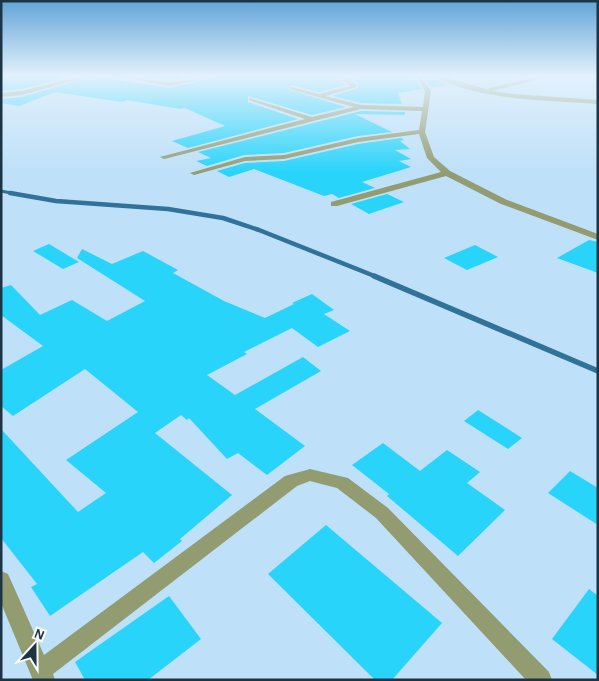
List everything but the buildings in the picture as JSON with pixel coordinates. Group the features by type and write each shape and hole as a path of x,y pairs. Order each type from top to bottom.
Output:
{"street":[{"path":"276,108 310,120"},
{"path":"164,157 358,108"},
{"path":"386,108 426,109 422,132 431,158 447,173 504,202 598,236"},
{"path":"194,173 245,159 284,157 358,140 422,132"},
{"path":"334,204 447,173"},
{"path":"1,580 43,675 291,481 310,475 342,483 382,513 541,680"}],"waterway":[{"path":"1,191 16,194"},
{"path":"10,193 56,201 168,209 223,218 259,230 377,277"},
{"path":"374,276 598,371"}]}
